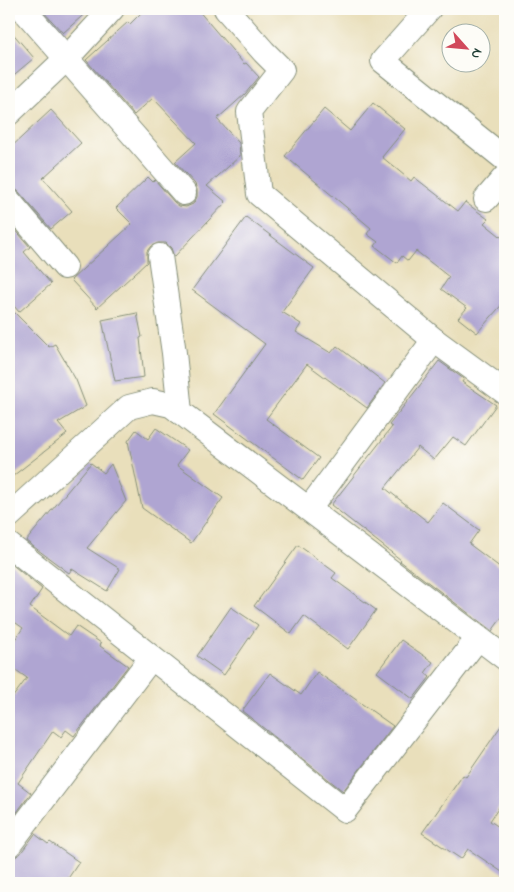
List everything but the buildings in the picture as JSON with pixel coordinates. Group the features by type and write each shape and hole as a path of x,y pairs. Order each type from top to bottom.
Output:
{"street":[{"path":"23,9 184,193"},
{"path":"9,113 66,58 112,9"},
{"path":"226,9 282,70 249,112 259,194 434,340 505,392"},
{"path":"429,9 383,61 505,159"},
{"path":"486,199 505,177"},
{"path":"9,201 65,267"},
{"path":"160,256 174,353 180,412"},
{"path":"309,509 434,340"},
{"path":"9,516 129,407 153,401 171,405 505,658"},
{"path":"9,545 345,810 478,638"},
{"path":"9,845 151,658"}]}
